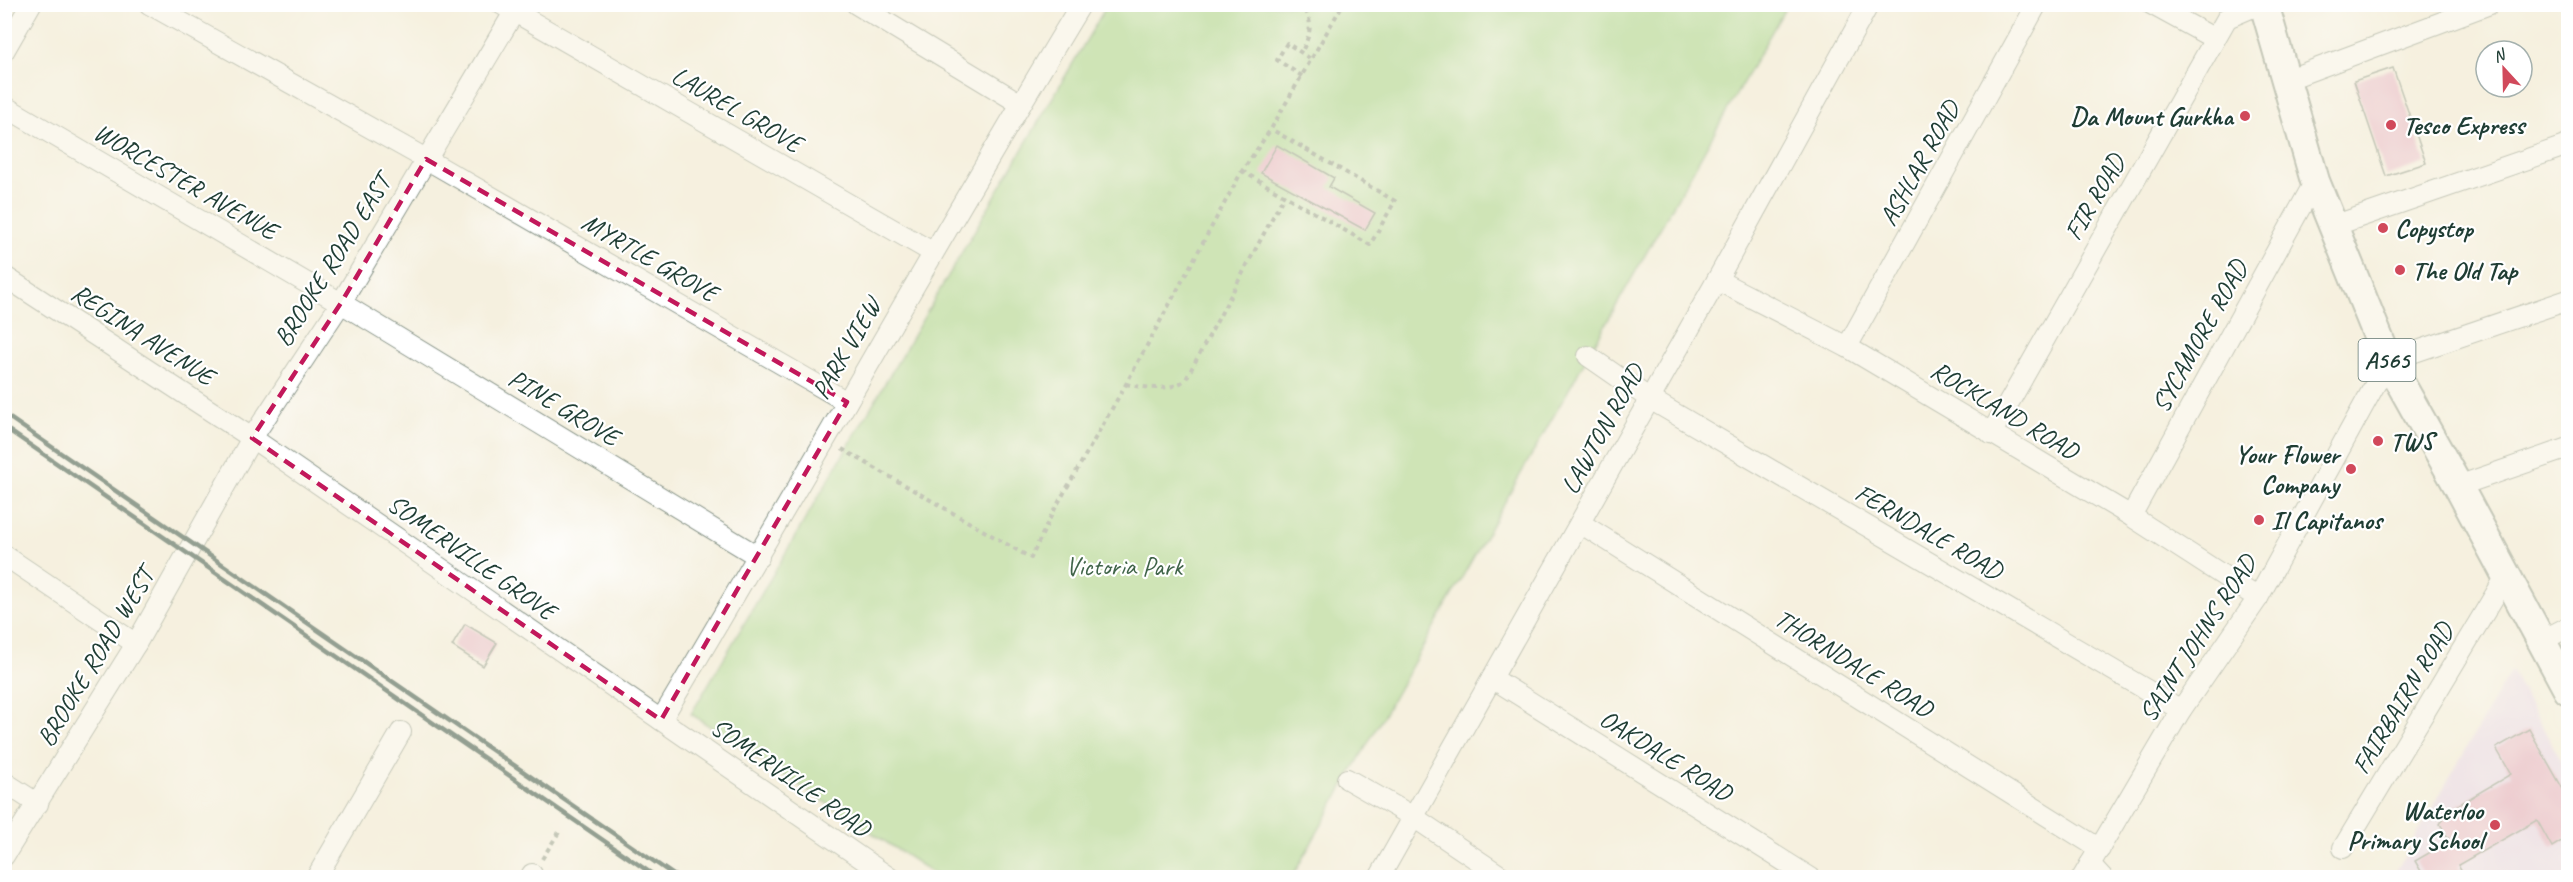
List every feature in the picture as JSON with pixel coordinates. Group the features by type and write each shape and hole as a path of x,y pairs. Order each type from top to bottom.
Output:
{"highway":[{"name":"A565","path":"2262,4 2315,181 2388,361 2568,690"}],"street":[{"path":"4,51 31,4"},
{"name":"MYRTLE GROVE","path":"149,4 426,159 847,402"},
{"path":"856,4 1021,104"},
{"name":"PARK VIEW","path":"661,720 759,557 932,252 1081,4"},
{"name":"LAWTON ROAD","path":"1379,878 1717,280 1869,4"},
{"name":"ASHLAR ROAD","path":"1848,347 2037,4"},
{"path":"2151,4 2215,39"},
{"name":"FIR ROAD","path":"1991,434 2227,18 2262,4"},
{"path":"2286,80 2444,13 2490,4"},
{"name":"BROOKE ROAD EAST","path":"192,544 252,438 341,303 512,7"},
{"name":"LAUREL GROVE","path":"512,7 932,252"},
{"name":"WORCESTER AVENUE","path":"4,106 341,303"},
{"path":"2333,226 2568,145"},
{"name":"SYCAMORE ROAD","path":"2131,516 2315,181"},
{"name":"REGINA AVENUE","path":"4,276 252,438"},
{"name":"ROCKLAND ROAD","path":"1717,280 1848,347 2131,516 2258,598"},
{"path":"2388,361 2568,300"},
{"name":"PINE GROVE","path":"341,303 759,557"},
{"name":"FERNDALE ROAD","path":"1588,356 1650,399 2181,710"},
{"name":"SAINT JOHNS ROAD","path":"2094,867 2181,710 2258,598 2388,361"},
{"name":"SOMERVILLE GROVE","path":"252,438 661,720"},
{"path":"2458,486 2568,448"},
{"name":"THORNDALE ROAD","path":"1580,523 2094,867"},
{"name":"BROOKE ROAD WEST","path":"4,856 136,645 192,544"},
{"path":"4,555 136,645"},
{"name":"FAIRBAIRN ROAD","path":"2343,848 2507,575"},
{"path":"2541,641 2568,627"},
{"name":"OAKDALE ROAD","path":"1492,678 1811,878"},
{"name":"SOMERVILLE ROAD","path":"661,720 890,878"},
{"path":"316,878 401,732"},
{"path":"1347,779 1412,816 1504,878"},
{"path":"4,782 38,804"}],"path":[{"path":"1299,4 1305,9 1310,24 1309,37 1301,53"},
{"path":"826,439 1031,558 1052,514 1242,171 1270,129 1343,4"},
{"path":"1302,76 1277,60 1287,43 1311,60"},
{"path":"1242,171 1370,245 1395,201 1270,129"},
{"path":"1126,384 1138,387 1172,387 1186,380 1284,196"},
{"path":"531,876 561,829"}],"highlighted area":[{"path":"426,159 847,402 661,720 252,438 341,303"}],"shaded area":[{"name":"Waterloo Primary School","path":"2511,670 2568,773 2568,877 2392,878"}],"green space":[{"name":"Victoria Park","path":"1107,5 1787,5 1292,877 939,877 691,714"}],"building":[{"name":"Tesco Express","path":"2393,68 2426,163 2386,176 2354,81"},
{"path":"1277,145 1334,178 1329,187 1375,213 1365,230 1261,173"},
{"path":"465,624 497,643 483,666 452,646"},
{"path":"2529,729 2568,798 2568,837 2552,847 2537,820 2458,865 2465,878 2425,878 2415,861 2450,841 2440,824 2448,811 2511,774 2496,748"}],"railway":[{"path":"4,414 678,878"},
{"path":"4,427 658,878"}],"place":[{"name":"Da Mount Gurkha","path":"2245,116"},
{"name":"Tesco Express","path":"2391,125"},
{"name":"Copystop","path":"2383,228"},
{"name":"The Old Tap","path":"2400,270"},
{"name":"TWS","path":"2378,441"},
{"name":"Your Flower Company","path":"2351,469"},
{"name":"Il Capitanos","path":"2259,520"},
{"name":"Waterloo Primary School","path":"2495,825"}]}
